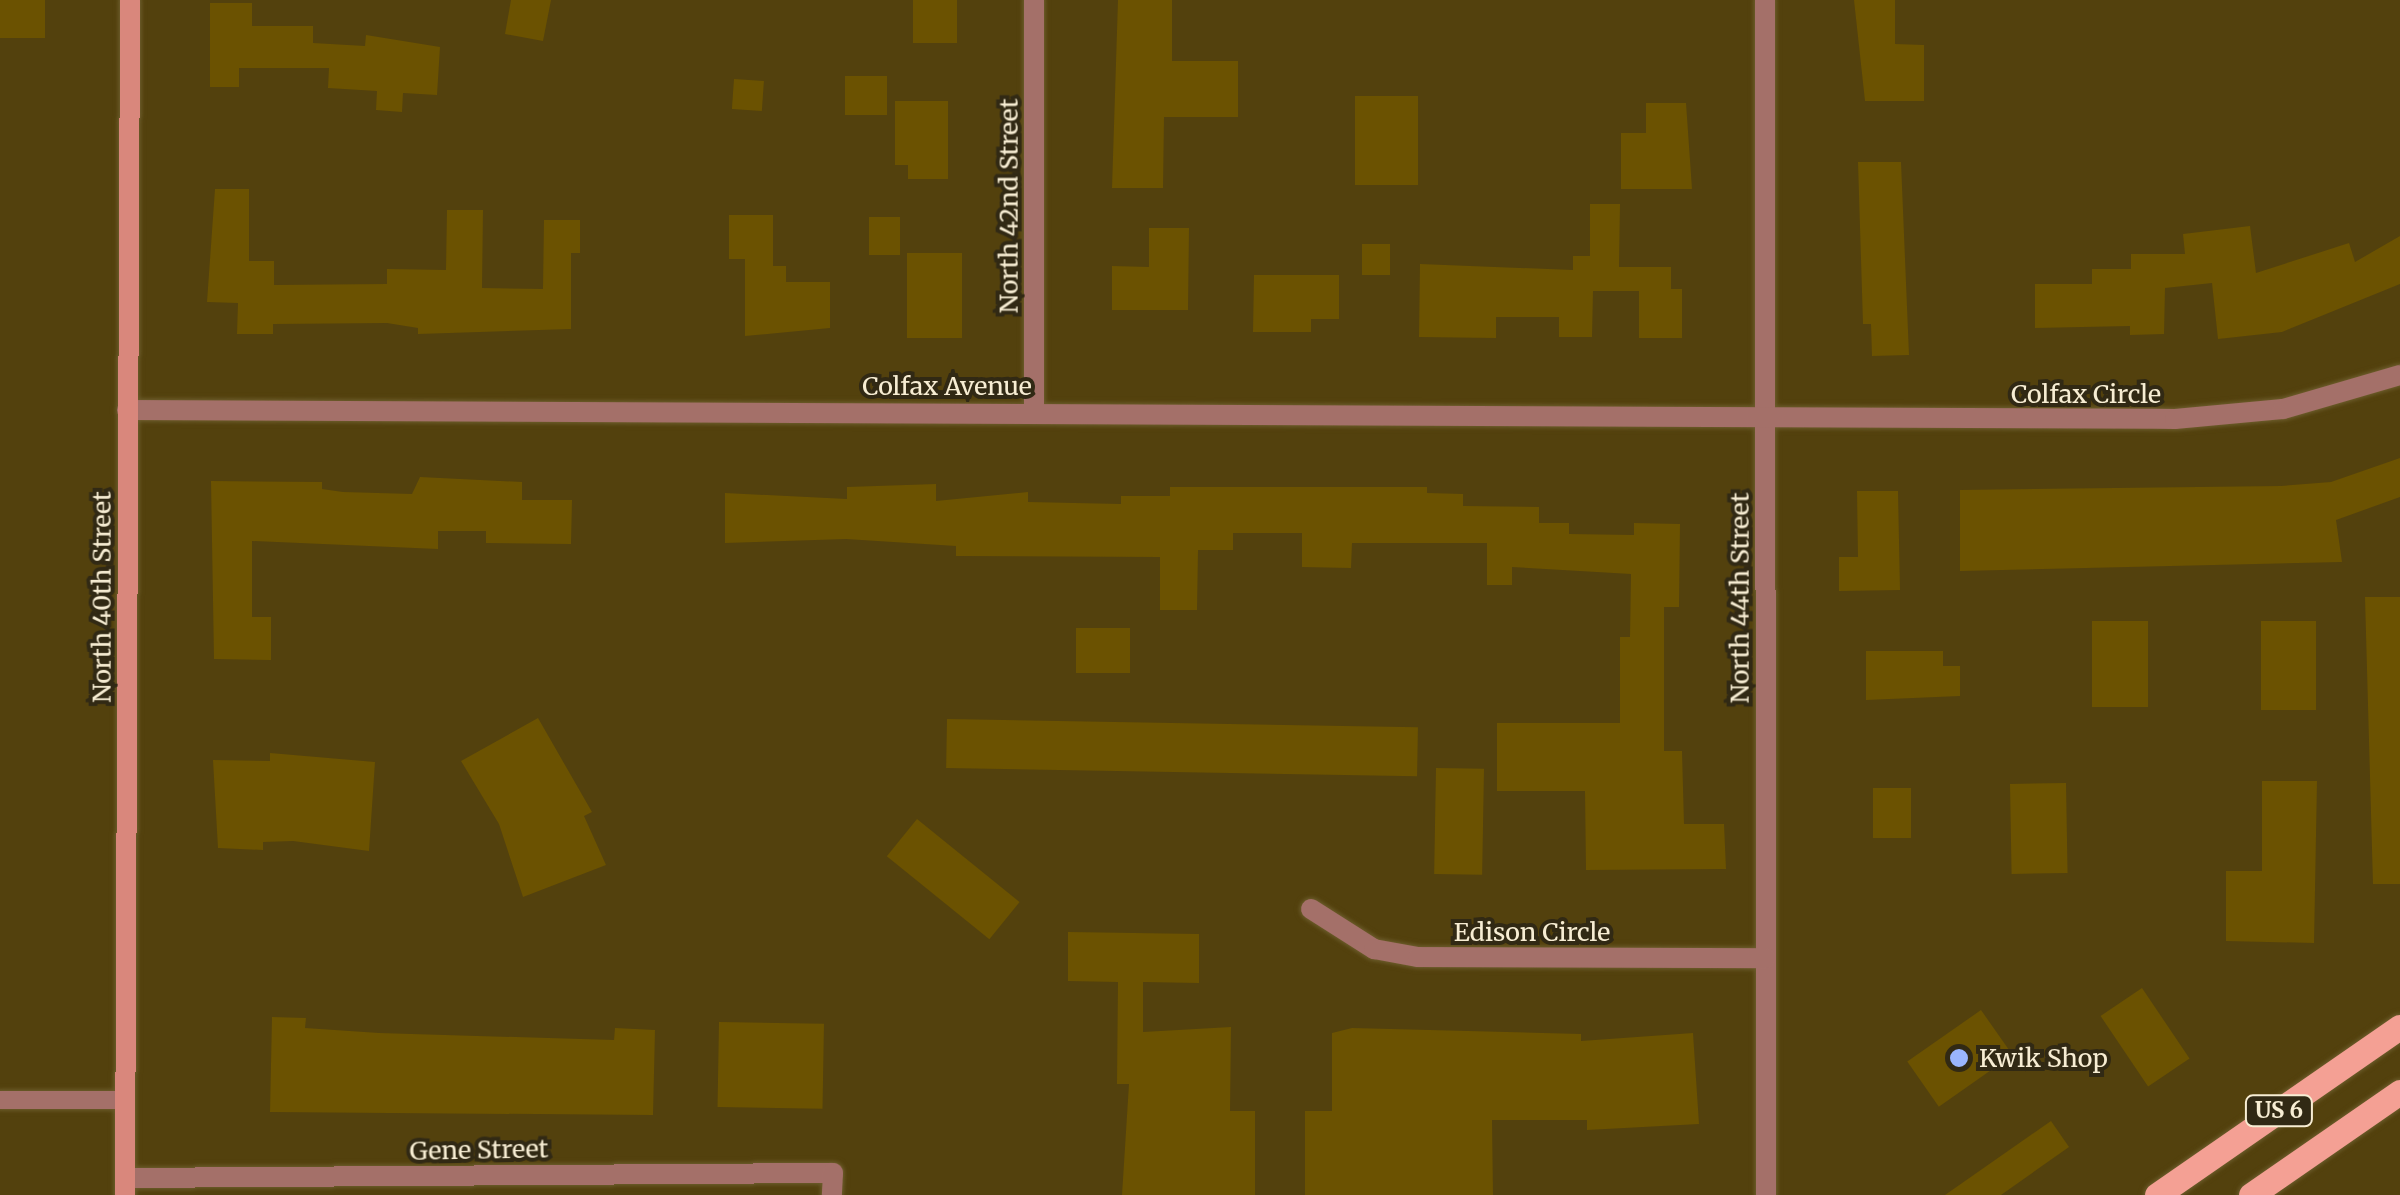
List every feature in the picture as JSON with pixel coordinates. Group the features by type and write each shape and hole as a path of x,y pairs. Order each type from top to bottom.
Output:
{"main road":[{"name":"US 6","path":"2157,1195 2400,1027"},
{"name":"US 6","path":"2251,1195 2400,1092"}],"street":[{"name":"North 40th Street","path":"126,1187 130,0"},
{"name":"North 42nd Street","path":"1034,0 1034,412"},
{"name":"North 44th Street","path":"1764,0 1766,1195"},
{"name":"Colfax Circle","path":"1766,417 2230,417 2400,375"},
{"name":"Colfax Avenue","path":"127,410 1766,417"},
{"name":"Edison Circle","path":"1311,909 1374,949 1418,957 1766,958"},
{"name":"Gene Street","path":"126,1187 525,1185 834,1173 832,1195"}],"lane":[{"path":"0,1100 125,1100"}],"building":[{"path":"0,0 45,0 45,38 0,38"},
{"path":"511,0 551,0 543,41 505,34"},
{"path":"913,0 957,0 957,43 913,43"},
{"path":"1118,0 1172,0 1172,61 1238,61 1238,117 1164,117 1163,188 1112,188"},
{"path":"1854,0 1895,0 1895,44 1924,45 1924,101 1865,101"},
{"path":"210,3 252,3 252,26 313,26 313,43 365,46 366,35 440,47 437,95 403,93 402,112 376,110 377,91 328,88 329,68 239,68 239,87 210,87"},
{"path":"845,76 887,76 887,115 845,115"},
{"path":"734,79 764,81 762,111 732,109"},
{"path":"1355,96 1418,96 1418,185 1355,185"},
{"path":"895,101 948,101 948,179 908,179 908,165 895,165"},
{"path":"1646,103 1686,103 1692,189 1621,189 1621,133 1646,133"},
{"path":"1858,162 1901,162 1909,355 1872,356 1871,324 1863,324"},
{"path":"215,189 249,189 249,261 274,261 274,285 387,284 387,269 446,270 447,210 483,210 482,288 543,289 544,220 580,220 580,253 571,253 571,329 418,334 418,328 387,323 273,324 273,334 237,334 238,303 207,302"},
{"path":"1590,204 1620,204 1619,267 1671,267 1671,289 1682,289 1682,338 1639,338 1639,291 1593,291 1592,337 1559,337 1559,317 1496,317 1496,338 1419,337 1420,264 1573,270 1573,256 1590,256"},
{"path":"729,215 773,215 773,266 786,266 786,282 830,282 830,328 745,336 745,259 729,259"},
{"path":"869,217 900,217 900,255 869,255"},
{"path":"2250,226 2256,273 2349,243 2355,262 2400,236 2400,284 2282,332 2218,339 2212,283 2165,288 2164,334 2130,335 2130,326 2035,328 2035,284 2092,284 2092,269 2131,269 2131,254 2185,254 2183,234"},
{"path":"1149,228 1189,228 1188,310 1112,310 1112,266 1149,267"},
{"path":"1362,244 1390,244 1390,275 1362,275"},
{"path":"907,253 962,253 962,338 907,338"},
{"path":"1254,275 1339,275 1339,319 1311,319 1311,332 1253,332"},
{"path":"2400,458 2400,497 2336,520 2342,562 1960,571 1960,490 2281,486 2331,482"},
{"path":"420,477 522,482 522,500 572,500 571,544 486,543 486,531 438,531 438,549 252,541 252,617 271,617 271,660 214,659 211,481 322,482 322,489 343,492 412,494"},
{"path":"936,484 936,501 1028,492 1028,502 1121,504 1121,496 1170,496 1170,487 1427,487 1427,493 1463,494 1463,506 1539,507 1539,523 1569,523 1569,534 1634,535 1634,523 1680,524 1679,607 1664,607 1664,751 1682,751 1684,824 1724,824 1726,869 1586,870 1585,791 1497,791 1497,723 1620,723 1620,637 1630,637 1631,574 1512,567 1512,585 1487,585 1487,543 1352,543 1351,568 1302,567 1302,533 1233,533 1233,550 1198,550 1197,610 1160,610 1160,557 956,556 956,546 846,539 725,543 725,493 847,499 847,487"},
{"path":"1857,491 1898,491 1900,590 1839,591 1839,557 1858,557"},
{"path":"2365,597 2400,597 2400,884 2373,884"},
{"path":"2092,621 2148,621 2148,707 2092,707"},
{"path":"2261,621 2316,621 2316,710 2261,710"},
{"path":"1076,628 1130,628 1130,673 1076,673"},
{"path":"1866,651 1943,651 1943,666 1960,666 1960,696 1866,700"},
{"path":"538,718 592,812 584,816 606,865 523,897 499,824 461,761"},
{"path":"947,719 1418,727 1417,776 946,768"},
{"path":"270,753 375,762 369,851 293,841 263,842 263,850 218,848 213,760 270,761"},
{"path":"1436,768 1484,769 1482,875 1434,874"},
{"path":"2262,781 2317,781 2314,943 2226,941 2226,871 2262,871"},
{"path":"2066,783 2068,873 2012,874 2010,784"},
{"path":"1873,788 1911,788 1911,838 1873,838"},
{"path":"917,819 1020,902 989,939 887,856"},
{"path":"1068,932 1199,934 1199,983 1143,982 1143,1032 1231,1027 1230,1111 1255,1111 1255,1195 1122,1195 1129,1084 1117,1084 1118,982 1068,981"},
{"path":"2142,988 2190,1058 2148,1086 2101,1016"},
{"name":"Kwik Shop","path":"1981,1010 2013,1055 1939,1107 1907,1062"},
{"path":"272,1017 306,1018 305,1028 379,1033 614,1040 615,1028 655,1030 653,1115 270,1112"},
{"path":"719,1022 824,1024 823,1109 718,1107"},
{"path":"1352,1028 1581,1034 1581,1041 1693,1033 1699,1124 1587,1130 1587,1120 1492,1120 1493,1195 1305,1195 1305,1111 1332,1111 1332,1033"},
{"path":"2051,1121 2069,1147 2001,1195 1945,1195"}],"place":[{"name":"Kwik Shop","path":"1959,1058"}]}
